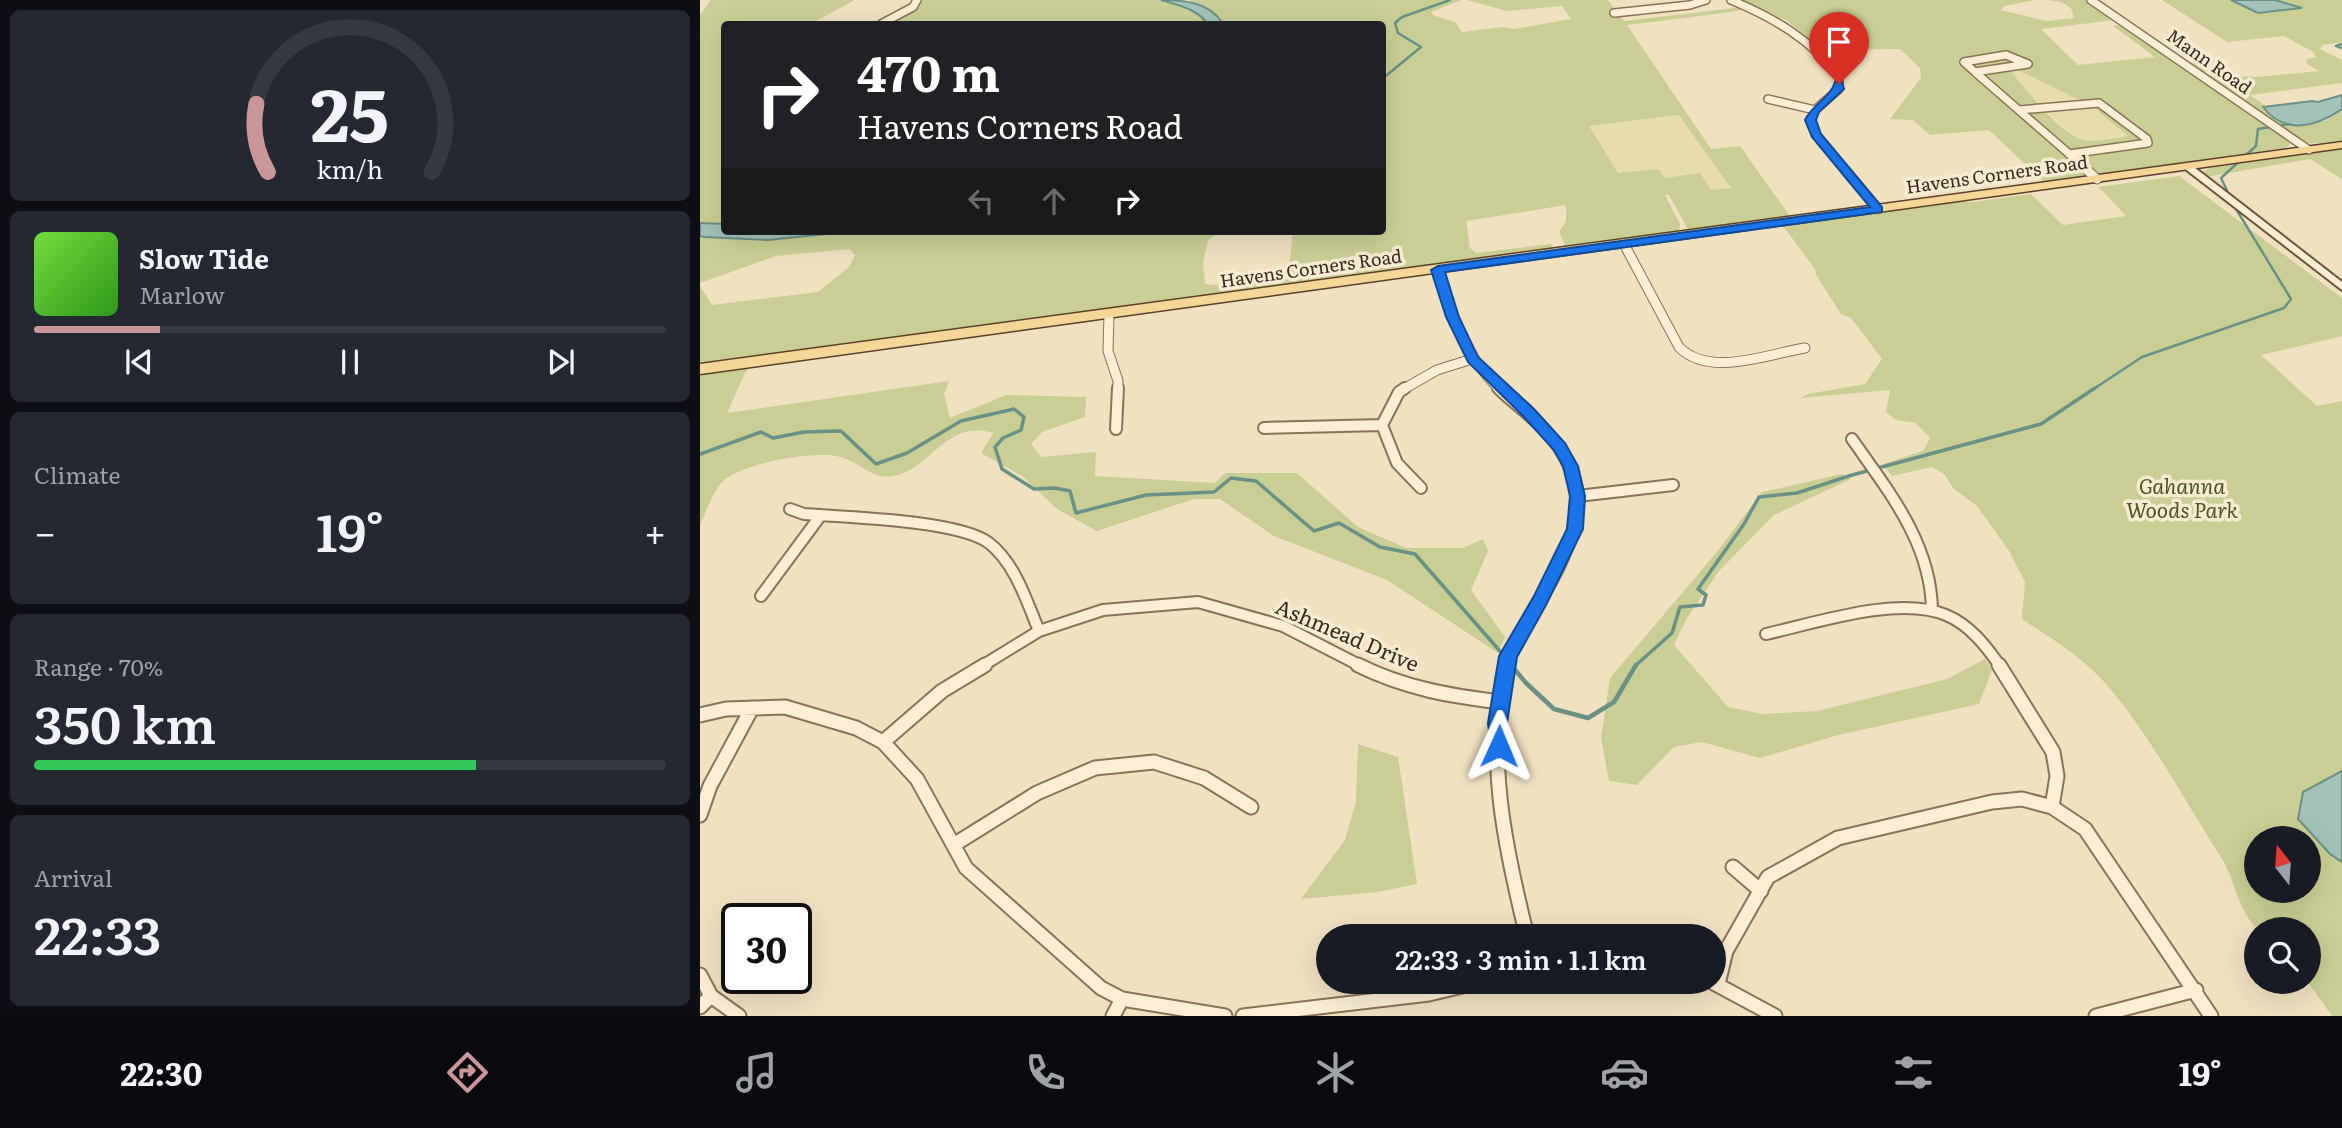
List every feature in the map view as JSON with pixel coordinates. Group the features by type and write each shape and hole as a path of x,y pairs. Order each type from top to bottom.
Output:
{"main road":[{"name":"Havens Corners Road","path":"700,369 2342,145"},
{"path":"2187,166 2342,287"}],"street":[{"path":"887,21 913,7 917,0"},
{"path":"1614,13 1690,5 1706,0"},
{"path":"1731,0 1792,29 1831,65 1839,76 1839,89 1815,110 1811,120 1816,135 1878,209"},
{"name":"Mann Road","path":"2091,0 2309,150"},
{"path":"1975,72 2028,64 2010,55 1964,62 1975,72 2019,110 2097,179"},
{"path":"1768,99 1815,110"},
{"path":"2019,110 2099,103 2147,139 2148,143 2069,154"},
{"path":"1623,244 1679,347 1687,356 1702,361 1718,361 1805,348"},
{"path":"1438,270 1453,317 1472,359 1529,412 1560,447 1570,466 1577,496 1575,529 1540,600 1508,656 1497,723 1504,839 1524,924"},
{"path":"1109,314 1108,351 1118,382 1116,429"},
{"path":"1421,488 1397,463 1382,425 1399,392 1437,370 1472,359"},
{"path":"1264,428 1382,425"},
{"path":"1852,439 1922,548 1934,595 1932,610"},
{"path":"1577,496 1673,485"},
{"path":"790,509 821,515 943,527 986,541 1013,570 1039,631"},
{"path":"761,596 821,515"},
{"name":"Ashmead Drive","path":"883,742 942,691 1039,631 1103,610 1198,602 1283,626 1382,677 1437,694 1501,702"},
{"path":"1766,634 1899,608 1932,610 1961,622 1985,645 2049,742 2059,776 2052,807"},
{"path":"700,715 726,709 785,707 856,728 883,742 917,779 966,868 1101,988 1122,999 1225,1016"},
{"path":"700,815 710,786 752,708"},
{"path":"955,844 1037,793 1096,768 1154,762 1204,778 1251,807"},
{"path":"1726,951 1768,877 1838,838 1992,802 2022,799 2052,807 2085,829 2211,1016"},
{"path":"1733,867 1760,891"},
{"path":"700,975 706,1002 739,1016"},
{"path":"1726,989 1775,1016"},
{"path":"2096,1016 2196,990"},
{"path":"1243,1016 1429,994"},
{"path":"1114,1016 1122,999"}],"shaded area":[{"path":"2016,69 2093,106 2129,136 2086,142 2071,134 2031,97 2010,70"},
{"path":"1680,115 1732,188 1711,190 1700,173 1663,178 1618,173 1588,126"}],"green space":[{"path":"711,0 855,0 816,21 721,21 721,224 700,223 700,15"},
{"path":"923,0 1161,0 1193,11 1205,21 890,21"},
{"path":"1189,0 1461,0 1431,12 1455,22 1462,32 1503,27 1514,29 1571,19 1562,6 1507,11 1467,0 1608,0 1624,21 1743,7 1746,9 1627,25 1711,149 1740,146 1792,219 1693,231 1688,229 1669,195 1665,195 1680,224 1679,233 1566,247 1559,232 1566,221 1566,205 1466,221 1470,248 1476,253 1551,244 1554,249 700,364 700,286 712,305 818,292 849,267 855,256 850,249 776,256 700,283 700,236 1215,235 1208,240 1203,263 1205,284 1216,285 1283,274 1289,267 1293,235 1386,235 1386,21 1220,21 1212,11","holes":["1679,115 1731,188 1711,190 1700,173 1664,178 1659,169 1618,173 1589,126"]},
{"path":"1737,0 2035,0 2004,6 2001,10 2047,21 2074,18 2071,8 2061,2 2047,0 2086,0 2115,20 2041,29 2078,65 2155,57 2113,26 2123,25 2247,110 2291,144 2285,148 2044,182 1989,130 1930,135 1913,120 1890,119 1921,78 1920,68 1900,49 1823,50 1786,20","holes":["2016,69 2092,106 2128,136 2094,141 2079,139 2057,124 2011,71"]},
{"path":"2162,0 2231,0 2258,13 2277,12 2299,6 2275,0 2342,0 2342,42 2323,45 2320,49 2342,60 2342,83 2250,95 2266,106 2263,107 2325,121 2342,109 2342,141 2306,144 2186,63 2215,60 2205,72 2210,75 2256,77 2319,71 2306,63 2307,59 2316,57 2313,52 2284,36 2227,42"},
{"path":"2342,149 2342,179 2310,159 2206,177 2204,171 2209,168"},
{"name":"Gahanna Woods Park","path":"2179,176 2342,298 2342,336 2261,355 2317,406 2342,401 2342,1016 2332,1016 2316,994 2321,994 2321,917 2248,917 2222,859 2153,747 2123,705 2088,666 2022,619 2025,582 2009,551 1977,506 1954,489 1944,474 1932,467 1892,476 1883,464 1923,451 1930,438 1916,423 1896,420 1886,412 1890,390 1800,398 1808,394 1865,384 1882,359 1851,318 1841,314 1816,275 1815,269 1780,225 1942,202 1973,202 2031,194 2063,225 2126,216 2098,187"},
{"path":"752,364 745,373 727,413 949,381 944,394 950,418 1006,395 1086,397 1085,417 1042,432 1031,444 1041,457 1096,452 1095,476 1215,483 1225,473 1297,473 1358,527 1406,548 1463,548 1483,539 1488,551 1471,590 1505,637 1498,653 1387,580 1274,536 1220,499 1194,499 1097,531 1057,509 1022,476 981,453 993,433 977,430 963,432 951,438 907,472 894,476 872,473 847,459 829,455 779,460 745,469 722,482 700,525 700,372"},
{"path":"1842,474 1851,479 1774,515 1719,571 1687,618 1674,645 1728,707 1762,714 1817,711 1947,679 1985,659 1992,670 1979,704 1838,735 1760,758 1702,742 1674,747 1637,785 1609,781 1601,738 1610,678 1716,553 1762,492"},
{"path":"1358,744 1398,757 1417,884 1377,892 1301,899 1345,840 1356,801"}],"water":[{"path":"1161,0 1196,4 1211,11 1221,21 1205,21 1193,11"},
{"path":"2231,0 2275,0 2302,8 2258,13"},
{"path":"2342,95 2342,109 2322,120 2301,125 2281,122 2263,107 2318,102"},
{"path":"700,223 721,224 721,235 816,235 768,240 700,236"},
{"path":"2342,771 2342,862 2321,844 2321,826 2304,826 2298,819 2303,792"}],"waterway":[{"path":"1386,76 1421,47 1398,33 1395,23 1402,17 1450,0"},
{"path":"2342,44 2336,46 2342,48"},
{"path":"2230,197 2221,178 2256,146 2258,129 2290,124"},
{"path":"2092,390 2142,357 2284,308 2291,299 2233,204"},
{"path":"1636,665 1672,633 1680,607 1703,605 1706,595 1698,589 1744,524 1759,497 1797,493 1852,475 2041,424 2092,390"},
{"path":"700,454 761,432 773,438 804,432 841,431 876,464 907,453 961,421 1014,409 1024,417 1021,430 1003,438 995,447 1002,469 1034,489 1055,488 1070,491 1076,513 1146,495 1214,492 1231,478 1256,481 1314,531 1339,523 1380,547 1415,554 1506,658"},
{"path":"1511,665 1554,709 1588,718 1614,702 1636,665"}],"route":[{"path":"1499,746 1497,723 1508,656 1540,600 1575,529 1577,496 1570,466 1560,447 1529,412 1502,390 1472,359 1453,317 1438,270 1878,209 1816,135 1811,120 1815,110 1839,89 1839,84"}]}
